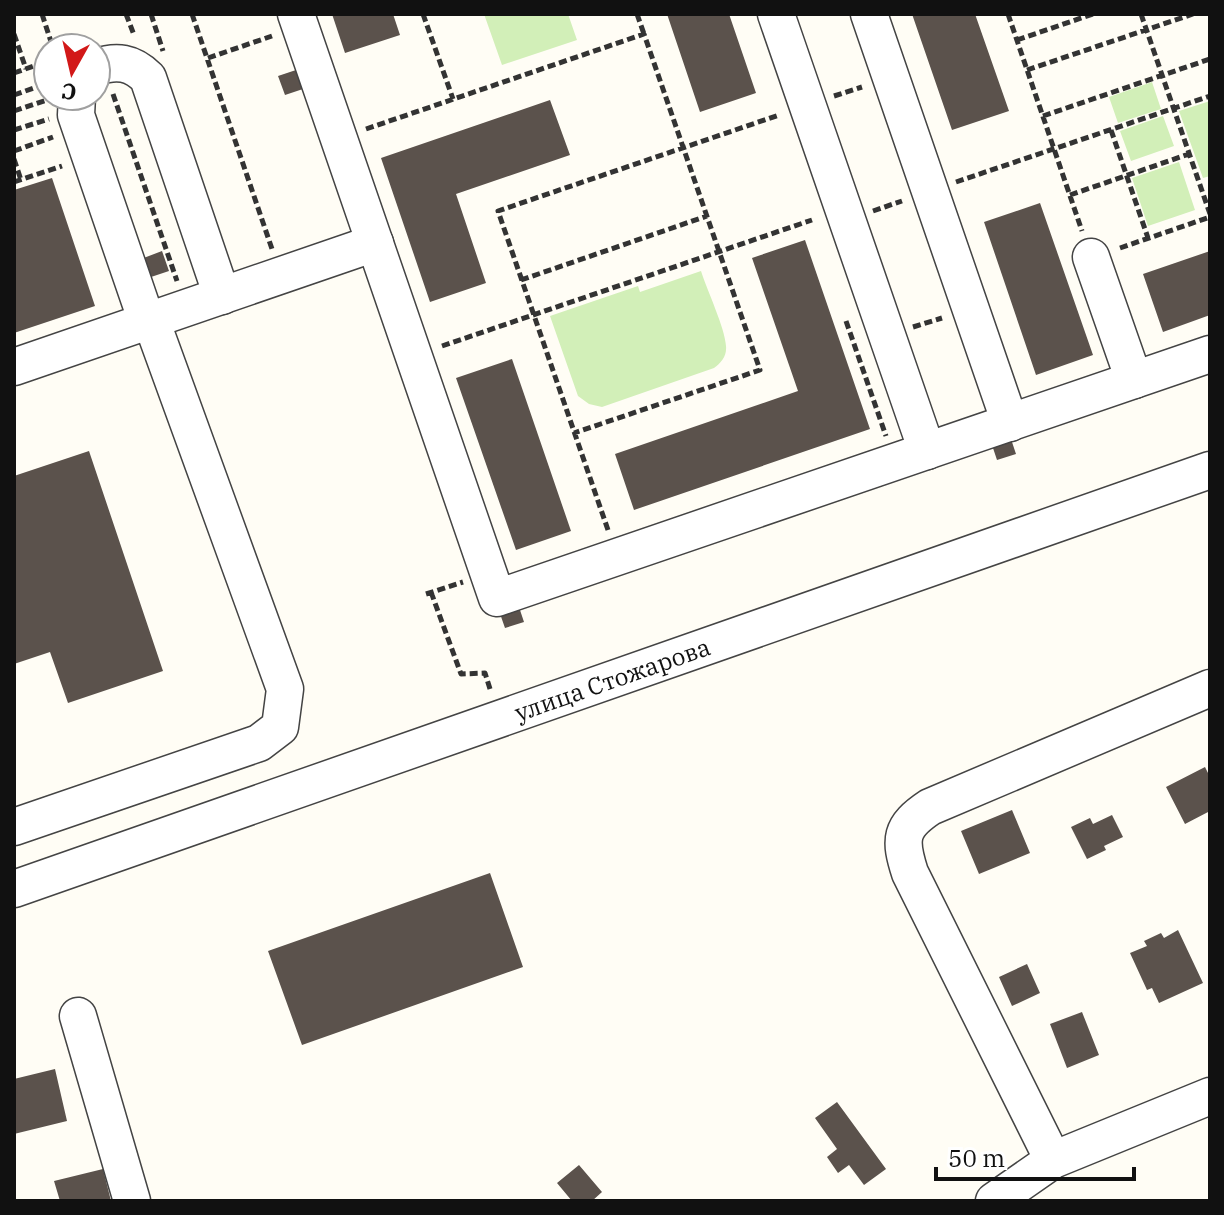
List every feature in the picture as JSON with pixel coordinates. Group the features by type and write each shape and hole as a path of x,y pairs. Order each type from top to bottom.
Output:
{"street":[{"path":"776,14 808,105 871,342 927,451"},
{"path":"869,14 1010,423"},
{"path":"298,20 497,598 1210,354"},
{"path":"112,64 121,62 132,66 148,78 222,296"},
{"path":"14,827 259,743 280,727 285,689 90,156 70,112"},
{"path":"14,367 375,243"},
{"path":"1091,257 1134,380"},
{"name":"улица Стожарова","path":"14,889 1210,470"},
{"path":"1053,1160 910,873 903,852 903,834 913,818 930,807 1210,688"},
{"path":"78,1016 132,1201"},
{"path":"994,1201 1053,1160 1210,1096"}],"path":[{"path":"192,14 274,253"},
{"path":"423,14 453,99"},
{"path":"574,433 760,370 637,14"},
{"path":"1008,14 1091,257 1210,216 1141,14"},
{"path":"1017,40 1093,14"},
{"path":"1027,71 1193,14"},
{"path":"208,58 298,20"},
{"path":"14,34 26,69"},
{"path":"339,138 644,34"},
{"path":"1043,116 1210,59"},
{"path":"14,73 32,67"},
{"path":"112,102 152,89"},
{"path":"112,95 178,286"},
{"path":"1054,149 1210,96"},
{"path":"617,557 498,211 808,105"},
{"path":"14,130 54,112"},
{"path":"1111,130 1148,238"},
{"path":"1070,195 1189,154"},
{"path":"14,182 90,156"},
{"path":"14,159 21,180"},
{"path":"521,280 707,216"},
{"path":"413,356 812,220"},
{"path":"871,342 971,308"},
{"path":"431,592 461,674 485,673 500,719"}],"green space":[{"path":"484,14 568,14 577,40 502,65"},
{"path":"1152,82 1161,109 1118,123 1109,97"},
{"path":"1210,101 1210,176 1203,178 1179,111"},
{"path":"1163,116 1174,146 1131,161 1120,131"},
{"path":"1179,162 1195,210 1148,226 1132,178"},
{"path":"701,271 725,338 726,353 719,364 602,407 589,404 578,396 550,316 638,286 640,292"}],"building":[{"path":"332,14 393,14 400,35 345,53"},
{"path":"667,14 729,14 756,93 700,112"},
{"path":"912,14 975,14 1009,111 952,130"},
{"path":"299,69 306,88 285,95 278,76"},
{"path":"550,100 570,155 456,194 486,283 430,302 381,158"},
{"path":"52,178 95,306 14,333 14,190"},
{"path":"1040,203 1093,355 1036,375 984,222"},
{"path":"805,240 870,429 634,510 615,454 798,391 752,258"},
{"path":"162,251 169,271 148,278 141,259"},
{"path":"1210,251 1210,315 1163,332 1143,274"},
{"path":"512,359 571,531 516,550 456,378"},
{"path":"1009,433 1016,454 997,460 990,439"},
{"path":"89,451 163,671 68,703 50,652 14,664 14,476"},
{"path":"517,601 524,622 505,628 498,608"},
{"path":"1205,767 1210,777 1210,811 1185,824 1166,787"},
{"path":"1012,810 1030,853 979,874 961,831"},
{"path":"1112,815 1123,837 1087,859 1071,827 1090,818 1093,824"},
{"path":"490,873 523,967 302,1045 268,951"},
{"path":"1178,930 1203,983 1159,1003 1152,988 1147,990 1130,953 1147,946 1144,941 1161,933 1164,938"},
{"path":"1027,964 1040,993 1012,1006 999,977"},
{"path":"1082,1012 1099,1055 1067,1068 1050,1024"},
{"path":"55,1069 67,1121 14,1134 14,1079"},
{"path":"837,1102 886,1169 864,1185 849,1165 838,1173 827,1157 837,1149 815,1118"},
{"path":"579,1165 602,1192 592,1201 572,1201 557,1183"},
{"path":"103,1169 111,1201 60,1201 54,1181"}]}
